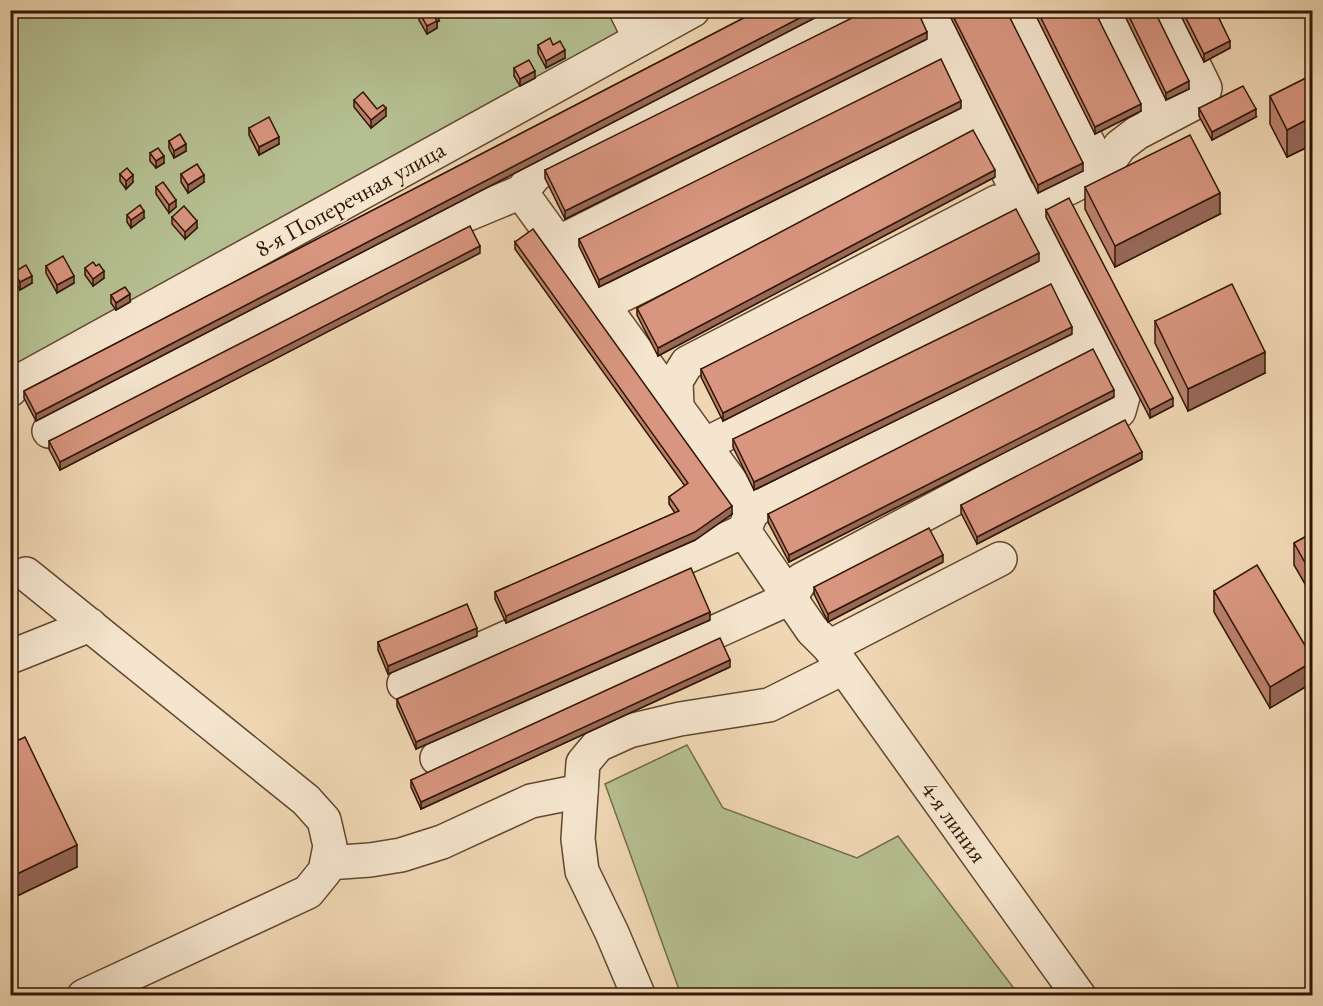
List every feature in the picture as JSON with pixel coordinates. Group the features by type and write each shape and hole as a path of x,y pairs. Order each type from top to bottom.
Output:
{"street":[{"path":"626,10 640,39"},
{"name":"8-я Поперечная улица","path":"10,390 16,383 693,10"},
{"path":"50,431 461,217 521,192 536,174 852,10"},
{"path":"437,758 790,598 801,580 1119,411 1124,393 1022,201 929,10"},
{"path":"1021,10 1102,171"},
{"path":"1107,10 1161,120"},
{"path":"676,407 676,381 687,363 997,202 1047,199 1102,171 1120,146 1137,133 1202,99 1205,88 1167,10"},
{"path":"558,243 947,47"},
{"path":"603,305 981,117"},
{"name":"4-я линия","path":"521,192 704,445 790,598 812,630 836,657 1079,996"},
{"path":"704,445 1058,268"},
{"path":"404,684 748,521 1094,336"},
{"path":"637,993 612,933 582,871 578,839 582,777 598,745 628,731 680,718 769,705 836,657 1000,559"},
{"path":"26,573 306,800 324,820 330,846 325,871 308,892 84,996"},
{"path":"10,657 90,625"},
{"path":"327,863 401,855 442,843 582,777"}],"green space":[{"path":"11,11 683,11 11,372"},
{"path":"687,745 723,808 857,858 898,836 1019,995 681,995 605,784"}],"building":[{"path":"437,10 439,14 434,16 437,21 427,26 419,12"},
{"path":"759,10 815,10 36,414 24,391"},
{"path":"868,10 917,10 927,32 565,211 545,170"},
{"path":"950,10 1006,10 1083,163 1038,185"},
{"path":"1037,10 1094,10 1141,104 1095,127"},
{"path":"1126,10 1154,10 1189,81 1166,93"},
{"path":"1182,10 1215,10 1230,41 1204,54"},
{"path":"550,38 553,45 560,41 565,50 546,61 538,45"},
{"path":"941,59 961,101 599,280 579,239"},
{"path":"529,60 535,71 520,79 514,68"},
{"path":"1312,75 1312,117 1287,130 1270,96"},
{"path":"1243,86 1256,109 1212,132 1199,108"},
{"path":"363,92 377,109 383,105 386,108 371,120 354,100"},
{"path":"269,117 279,137 259,147 249,128"},
{"path":"973,130 995,170 658,348 637,308"},
{"path":"180,134 186,144 174,151 169,141"},
{"path":"1190,135 1220,193 1115,246 1085,187"},
{"path":"158,148 164,156 156,161 150,153"},
{"path":"197,164 204,175 188,185 181,174"},
{"path":"127,168 133,175 126,181 120,174"},
{"path":"163,182 176,200 169,205 156,187"},
{"path":"1069,198 1173,398 1150,410 1046,210"},
{"path":"140,205 144,211 131,220 127,215"},
{"path":"184,206 197,221 185,232 172,217"},
{"path":"1016,209 1039,253 723,413 701,369"},
{"path":"470,226 480,246 60,462 49,441"},
{"path":"533,229 732,506 695,532 506,616 495,592 679,511 669,497 688,483 515,242"},
{"path":"63,256 74,276 57,285 46,266"},
{"path":"93,262 96,266 99,264 104,271 93,279 85,268"},
{"path":"26,265 32,276 20,282 14,272"},
{"path":"1051,284 1072,327 754,482 733,439"},
{"path":"1232,284 1265,352 1188,389 1155,321"},
{"path":"125,287 130,294 116,303 111,295"},
{"path":"1093,349 1114,390 789,555 768,514"},
{"path":"1125,420 1142,452 977,537 961,505"},
{"path":"929,528 943,555 828,614 814,587"},
{"path":"1312,533 1312,575 1294,543"},
{"path":"1257,565 1312,657 1312,662 1270,687 1214,591"},
{"path":"691,568 710,612 416,742 397,699"},
{"path":"467,604 477,628 388,666 378,642"},
{"path":"720,638 730,660 421,802 411,780"},
{"path":"25,737 77,845 17,874 10,862 10,744"}]}
